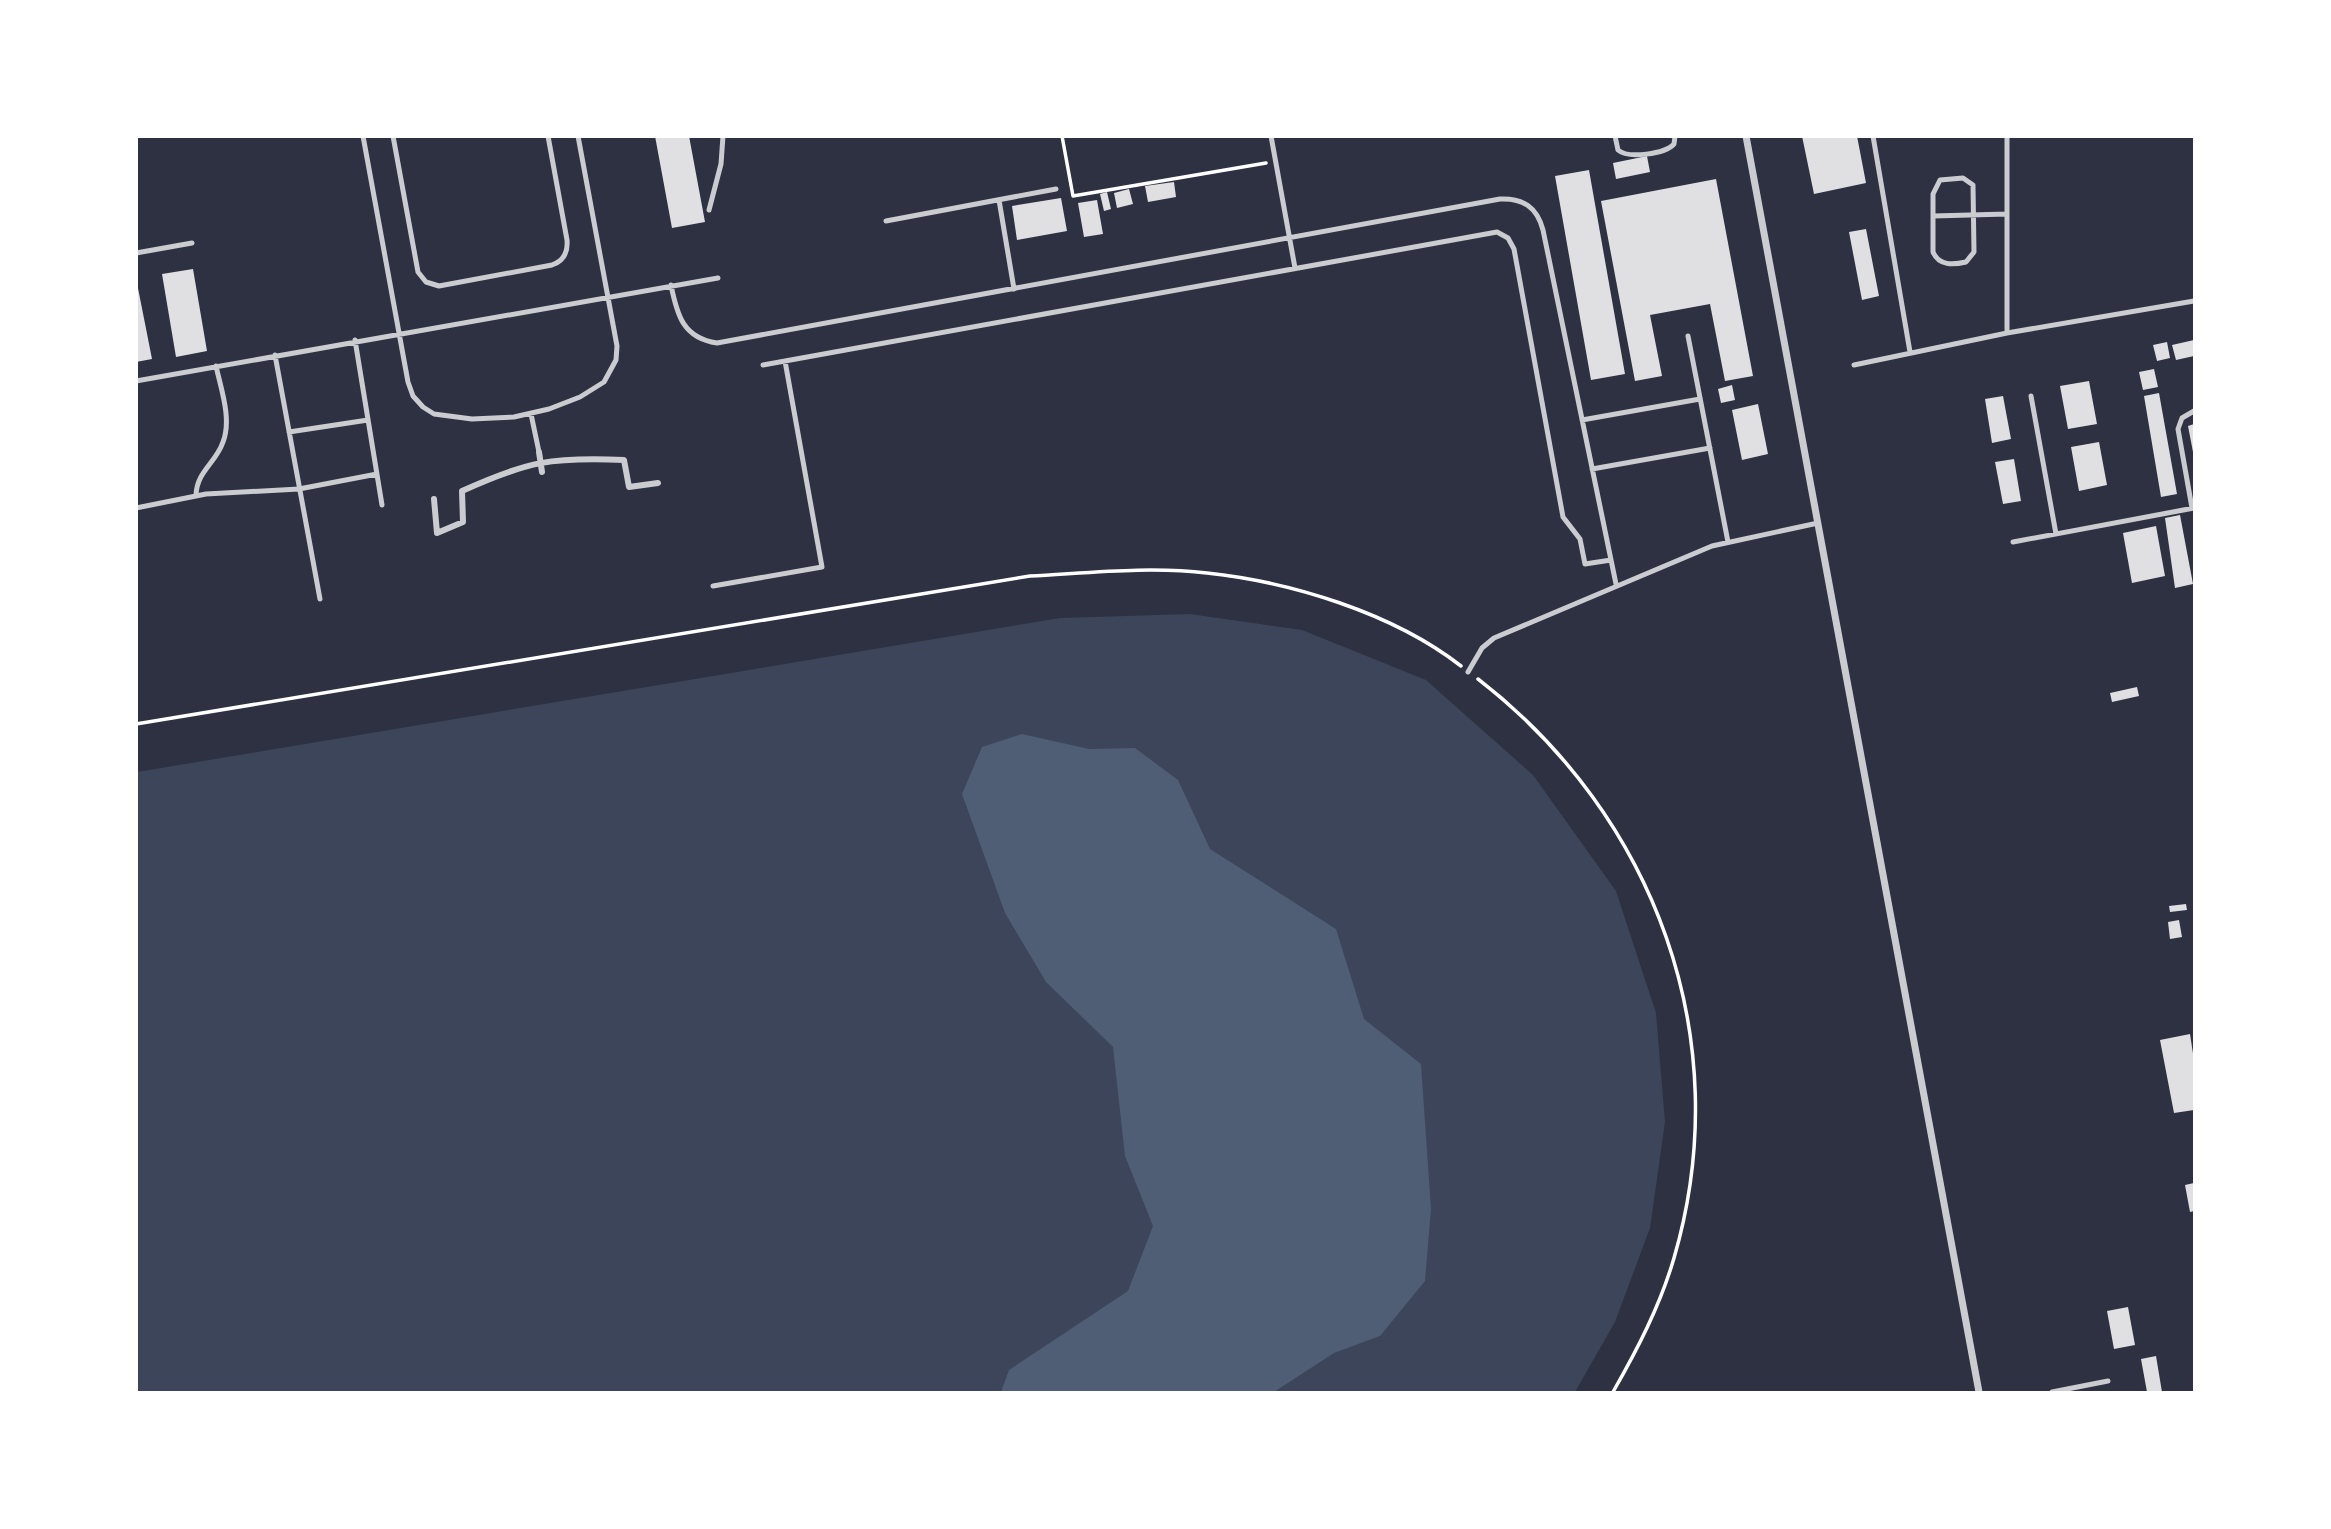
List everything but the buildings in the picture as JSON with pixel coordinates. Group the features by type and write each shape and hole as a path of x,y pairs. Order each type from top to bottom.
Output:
{"street":[{"path":"1746,136 1979,1392"},
{"path":"539,452 542,472"},
{"path":"434,499 437,533 463,522 463,491 515,467 540,461 567,457 624,460 629,487 658,483"}],"lane":[{"path":"363,136 398,333 414,396 435,414 472,419 531,414 587,393 604,382 611,373 617,346 578,136"},
{"path":"393,136 418,272 426,282 439,286 552,265 562,260 566,254 567,240 548,136"},
{"path":"709,210 722,164 723,136"},
{"path":"1271,136 1295,268"},
{"path":"1615,136 1618,150 1629,155 1669,149 1674,144 1675,136"},
{"path":"1873,136 1910,352"},
{"path":"2007,136 2007,332"},
{"path":"1944,179 1971,182 1974,215 1974,252 1969,261 1945,264 1935,257 1933,189 1944,179"},
{"path":"886,220 1056,189"},
{"path":"671,285 682,323 697,338 717,343 1500,199 1523,201 1540,218 1616,584"},
{"path":"999,200 1013,289"},
{"path":"1933,216 2007,214"},
{"path":"763,365 1490,232 1508,238 1514,249 1563,517 1580,539 1585,564 1611,560"},
{"path":"136,253 192,243"},
{"path":"136,381 608,295 718,278"},
{"path":"1854,365 2007,332 2194,302"},
{"path":"1688,336 1728,542"},
{"path":"355,340 382,505"},
{"path":"275,355 320,599"},
{"path":"713,586 822,567 785,361"},
{"path":"196,495 200,476 218,452 226,430 216,366"},
{"path":"2031,396 2056,534"},
{"path":"1582,420 1700,399"},
{"path":"2013,542 2193,508 2178,429 2182,418 2194,411"},
{"path":"531,414 539,452"},
{"path":"289,432 368,420"},
{"path":"1592,469 1710,448"},
{"path":"136,508 196,495 299,489 377,474"},
{"path":"1468,672 1482,648 1494,638 1616,584 1728,542 1818,523"},
{"path":"2052,1392 2108,1381"}],"path":[{"path":"1062,136 1073,195 1275,161"},
{"path":"136,724 1030,576 1119,571 1205,572 1291,588 1373,616 1449,657 1518,711 1578,774 1627,846 1663,925 1685,998 1695,1085 1691,1172 1674,1258 1643,1339 1613,1392"}],"shaded area":[{"path":"1190,614 1302,630 1426,680 1533,775 1616,891 1656,1013 1665,1122 1650,1228 1615,1322 1575,1392 137,1392 137,772 1060,618"},
{"path":"1022,734 1089,749 1135,748 1178,780 1210,849 1336,929 1364,1019 1421,1064 1431,1209 1425,1281 1380,1336 1334,1353 1274,1392 1001,1392 1009,1370 1128,1291 1153,1226 1125,1156 1113,1047 1046,982 1005,913 962,794 982,747"}]}
